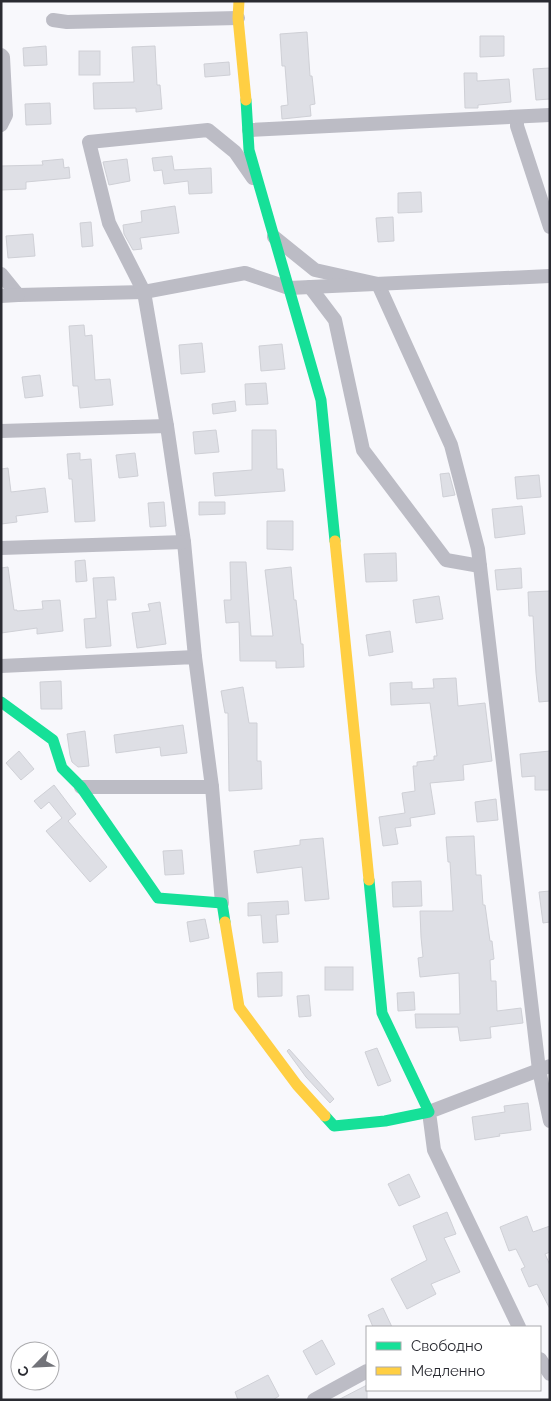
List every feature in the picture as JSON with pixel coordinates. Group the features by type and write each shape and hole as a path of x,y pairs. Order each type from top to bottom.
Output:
{"street":[{"path":"239,1 238,18 249,130 249,150 321,400 382,1013 428,1112 434,1150 518,1326"},
{"path":"53,20 66,22 238,18"},
{"path":"1,55 3,58 6,115 1,125"},
{"path":"249,130 550,115"},
{"path":"517,118 517,126 550,227"},
{"path":"261,191 236,152 208,130 89,142 109,223 144,292 167,426 184,542 195,657 212,787 222,903 239,1007 297,1085 334,1126 385,1122 428,1112 545,1068"},
{"path":"274,237 315,270 378,284"},
{"path":"1,296 144,292 246,273 289,288 550,276"},
{"path":"1,274 18,295"},
{"path":"378,284 451,445 478,549 545,1068 550,1121"},
{"path":"310,287 335,320 363,450 446,560 480,566"},
{"path":"1,430 167,426"},
{"path":"1,548 184,542"},
{"path":"1,666 195,657"},
{"path":"1,702 52,740 62,768 81,787 158,898 222,903"},
{"path":"81,787 212,787"},
{"path":"541,1360 550,1374"},
{"path":"314,1400 366,1372"}],"building":[{"path":"307,32 310,76 312,76 315,104 310,105 311,116 282,119 281,106 288,105 285,66 282,66 280,34"},
{"path":"480,36 504,36 504,56 480,57"},
{"path":"46,46 47,65 24,66 23,48"},
{"path":"155,46 157,85 160,85 162,109 136,112 136,108 94,109 93,83 134,82 132,47"},
{"path":"79,51 100,51 100,75 79,75"},
{"path":"229,62 230,75 205,77 204,64"},
{"path":"550,68 550,99 536,100 533,69"},
{"path":"464,73 477,73 477,81 509,79 511,102 478,105 478,108 465,108"},
{"path":"50,103 51,124 26,125 25,104"},
{"path":"172,156 174,170 211,168 212,193 189,194 188,181 164,184 162,170 154,171 152,158"},
{"path":"63,159 64,168 69,167 70,178 26,182 26,189 1,190 1,166 43,165 42,161"},
{"path":"127,159 130,181 109,185 103,162"},
{"path":"421,192 422,212 398,213 398,193"},
{"path":"175,206 179,233 140,238 142,249 133,250 124,234 123,225 142,222 141,211"},
{"path":"393,217 394,241 378,242 376,218"},
{"path":"91,222 93,246 82,247 80,223"},
{"path":"33,234 35,256 8,258 6,236"},
{"path":"84,325 85,336 92,335 95,380 110,379 113,405 80,408 78,386 73,386 69,326"},
{"path":"202,343 205,372 181,374 179,345"},
{"path":"282,344 285,369 261,371 259,346"},
{"path":"40,375 43,396 25,398 22,377"},
{"path":"266,383 268,404 246,405 245,384"},
{"path":"235,401 236,411 213,414 212,404"},
{"path":"216,430 219,452 195,454 193,432"},
{"path":"252,430 276,430 277,469 283,469 285,491 215,496 213,473 252,470"},
{"path":"80,453 80,460 91,459 95,521 75,522 72,479 69,479 67,454"},
{"path":"135,453 138,476 119,478 116,455"},
{"path":"8,468 11,492 45,488 48,512 16,516 17,522 1,524 1,469"},
{"path":"449,473 455,495 443,497 440,474"},
{"path":"539,475 541,497 517,499 515,477"},
{"path":"164,502 166,526 150,527 148,503"},
{"path":"199,502 225,502 225,514 199,515"},
{"path":"522,506 525,534 495,538 492,509"},
{"path":"267,521 293,521 293,550 267,549"},
{"path":"396,553 397,581 366,582 364,554"},
{"path":"85,560 87,581 76,582 75,561"},
{"path":"230,562 246,562 251,636 273,636 265,570 291,567 294,600 296,600 301,644 303,644 304,667 276,668 276,661 240,661 239,622 226,623 224,600 231,600"},
{"path":"8,567 14,610 43,609 42,601 60,600 63,631 37,634 37,628 1,633 1,568"},
{"path":"521,568 522,588 497,590 495,570"},
{"path":"114,577 116,600 107,600 111,646 86,648 84,619 96,618 93,578"},
{"path":"550,591 550,701 539,702 533,616 529,616 528,592"},
{"path":"439,596 443,619 416,623 413,600"},
{"path":"160,602 166,644 137,648 132,613 150,611 148,604"},
{"path":"390,631 393,652 369,656 366,635"},
{"path":"456,678 458,706 485,703 492,761 463,765 464,780 430,783 435,814 410,818 411,826 395,828 398,844 383,846 379,817 405,813 402,793 415,791 413,766 417,766 417,762 434,760 434,756 437,756 430,703 391,705 390,683 412,682 412,689 434,688 433,679"},
{"path":"61,681 62,709 41,709 40,682"},
{"path":"243,687 249,723 257,723 257,761 261,761 262,789 229,791 228,713 225,713 221,691"},
{"path":"183,725 187,753 161,756 160,747 116,753 114,735"},
{"path":"85,731 89,766 78,767 72,762 67,734"},
{"path":"19,751 34,769 21,780 6,763"},
{"path":"550,751 550,790 535,790 535,776 522,777 520,754"},
{"path":"54,785 76,814 68,821 107,867 90,882 46,831 62,818 49,802 41,809 34,801"},
{"path":"496,799 498,820 477,822 475,802"},
{"path":"474,836 476,875 481,875 483,905 485,905 490,941 492,941 494,959 490,960 491,981 496,981 497,1011 521,1008 523,1023 490,1027 491,1038 460,1041 458,1027 416,1028 415,1014 460,1014 459,973 420,977 418,958 423,957 420,911 453,911 450,862 448,862 446,837"},
{"path":"323,838 329,899 305,901 302,867 257,873 254,851 300,845 300,840"},
{"path":"182,850 184,874 165,875 163,851"},
{"path":"421,881 422,906 393,907 392,882"},
{"path":"550,891 550,922 543,923 539,892"},
{"path":"288,901 289,914 276,915 278,942 263,943 261,915 248,916 248,903"},
{"path":"205,919 209,938 190,942 187,922"},
{"path":"325,967 353,967 353,990 325,990"},
{"path":"282,972 282,996 258,997 257,973"},
{"path":"414,992 415,1010 398,1011 397,993"},
{"path":"309,995 311,1016 299,1017 297,996"},
{"path":"377,1048 391,1081 378,1086 365,1052"},
{"path":"289,1049 334,1099 330,1103 306,1077 287,1051"},
{"path":"528,1103 531,1130 499,1134 500,1136 475,1140 472,1117 505,1112 504,1106"},
{"path":"409,1174 420,1197 399,1206 388,1184"},
{"path":"447,1212 456,1234 444,1238 460,1272 431,1284 436,1294 407,1309 391,1279 427,1260 413,1226"},
{"path":"527,1216 533,1232 550,1226 550,1252 545,1254 550,1265 550,1309 537,1284 529,1287 521,1269 525,1267 516,1249 509,1251 500,1227"},
{"path":"383,1308 392,1326 373,1326 368,1315"},
{"path":"322,1340 335,1364 316,1375 303,1351"},
{"path":"268,1375 279,1396 273,1400 238,1400 235,1392"},
{"path":"366,1386 367,1400 338,1400"}],"traffic: fast":[{"path":"246,100 249,150 321,400 335,541"},
{"path":"1,702 53,740 62,768 81,787 158,898 222,903 225,922"},
{"path":"325,1116 334,1126 385,1121 429,1112 382,1013 369,880"}],"traffic: slow":[{"path":"239,1 238,18 246,100"},
{"path":"335,541 369,880"},
{"path":"225,922 239,1007 297,1085 325,1116"}]}
